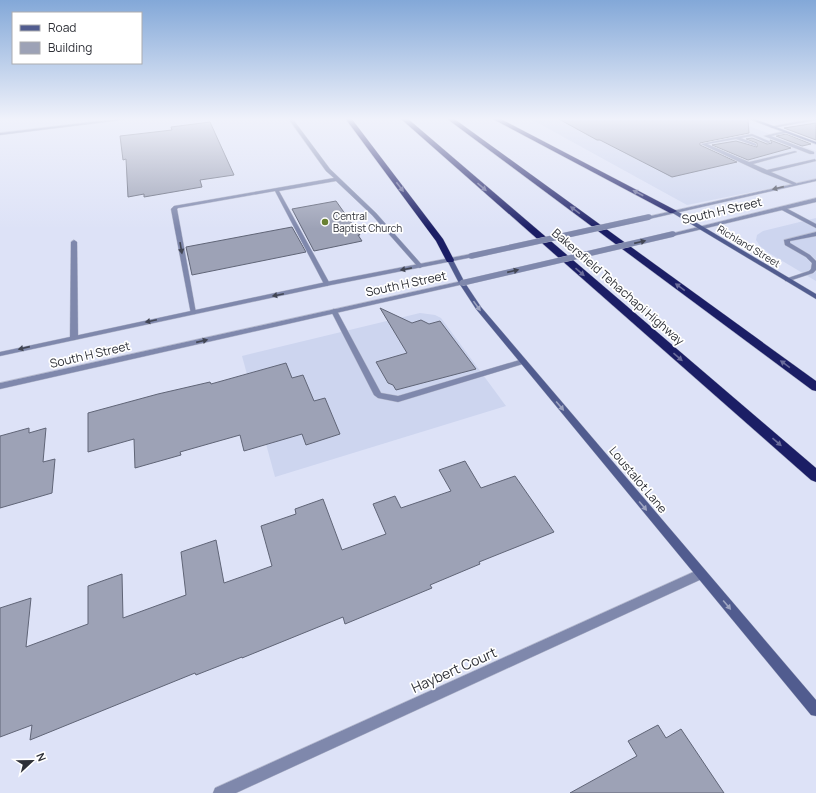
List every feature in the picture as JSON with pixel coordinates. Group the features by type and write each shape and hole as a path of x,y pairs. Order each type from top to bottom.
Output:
{"highway":[{"path":"376,155 440,241 450,260"},
{"name":"Bakersfield Tehachapi Highway","path":"446,155 816,476"},
{"path":"499,155 816,387"},
{"path":"565,155 673,211"}],"main road":[{"name":"Richland Street","path":"673,211 816,297"},
{"name":"Loustalot Lane","path":"450,260 462,283 478,308 700,574 816,710"}],"street":[{"path":"317,155 328,170 374,214 420,266"},
{"path":"728,155 794,184"},
{"path":"748,164 786,155"},
{"path":"806,155 802,156 815,161"},
{"path":"765,172 815,161"},
{"path":"193,313 174,209 176,207 186,204 338,179"},
{"name":"South H Street","path":"0,354 327,284 471,256 816,180"},
{"path":"276,189 327,284"},
{"name":"South H Street","path":"0,386 462,283 816,200"},
{"path":"782,208 816,226"},
{"path":"787,280 811,272 814,269 815,263 808,256 787,244 787,240 816,234"},
{"path":"74,242 74,338"},
{"path":"334,311 378,395 398,399 523,361"},
{"name":"Haybert Court","path":"220,793 700,574"}],"shaded area":[{"path":"596,155 816,155 816,179 687,205"},
{"path":"816,218 816,281 769,253 760,246 756,240 757,235 763,231"},
{"path":"420,313 435,315 441,318 506,406 275,477 242,356"}],"building":[{"path":"122,155 225,155 234,175 200,180 202,187 144,197 144,194 128,197 126,159 123,160"},
{"path":"629,155 722,155 737,162 672,177"},
{"path":"736,155 766,155 748,160"},
{"name":"Central Baptist Church","path":"336,201 360,235 358,235 362,241 314,251 292,209"},
{"path":"292,227 306,252 192,275 186,247"},
{"path":"380,308 412,323 421,320 429,324 440,321 476,369 396,390 393,385 388,383 376,362 407,353"},
{"path":"286,363 292,378 303,375 314,401 325,398 340,434 306,445 302,434 244,451 240,435 180,452 181,455 135,468 134,439 88,452 88,413 158,394 210,382 211,384"},
{"path":"29,428 29,433 46,428 43,462 55,459 52,493 0,508 0,436"},
{"path":"465,461 481,488 515,476 554,532 479,562 480,564 430,585 432,588 345,624 343,617 242,658 196,675 195,673 30,740 32,725 0,737 0,608 31,598 26,647 88,624 88,586 122,574 123,618 186,595 181,552 216,540 224,583 272,566 261,526 296,514 295,509 323,499 342,550 386,534 373,504 395,496 401,508 451,491 439,470"},
{"path":"658,725 666,738 681,729 724,793 570,793 637,756 628,741"}],"place":[{"name":"Central Baptist Church","path":"325,222"}]}
